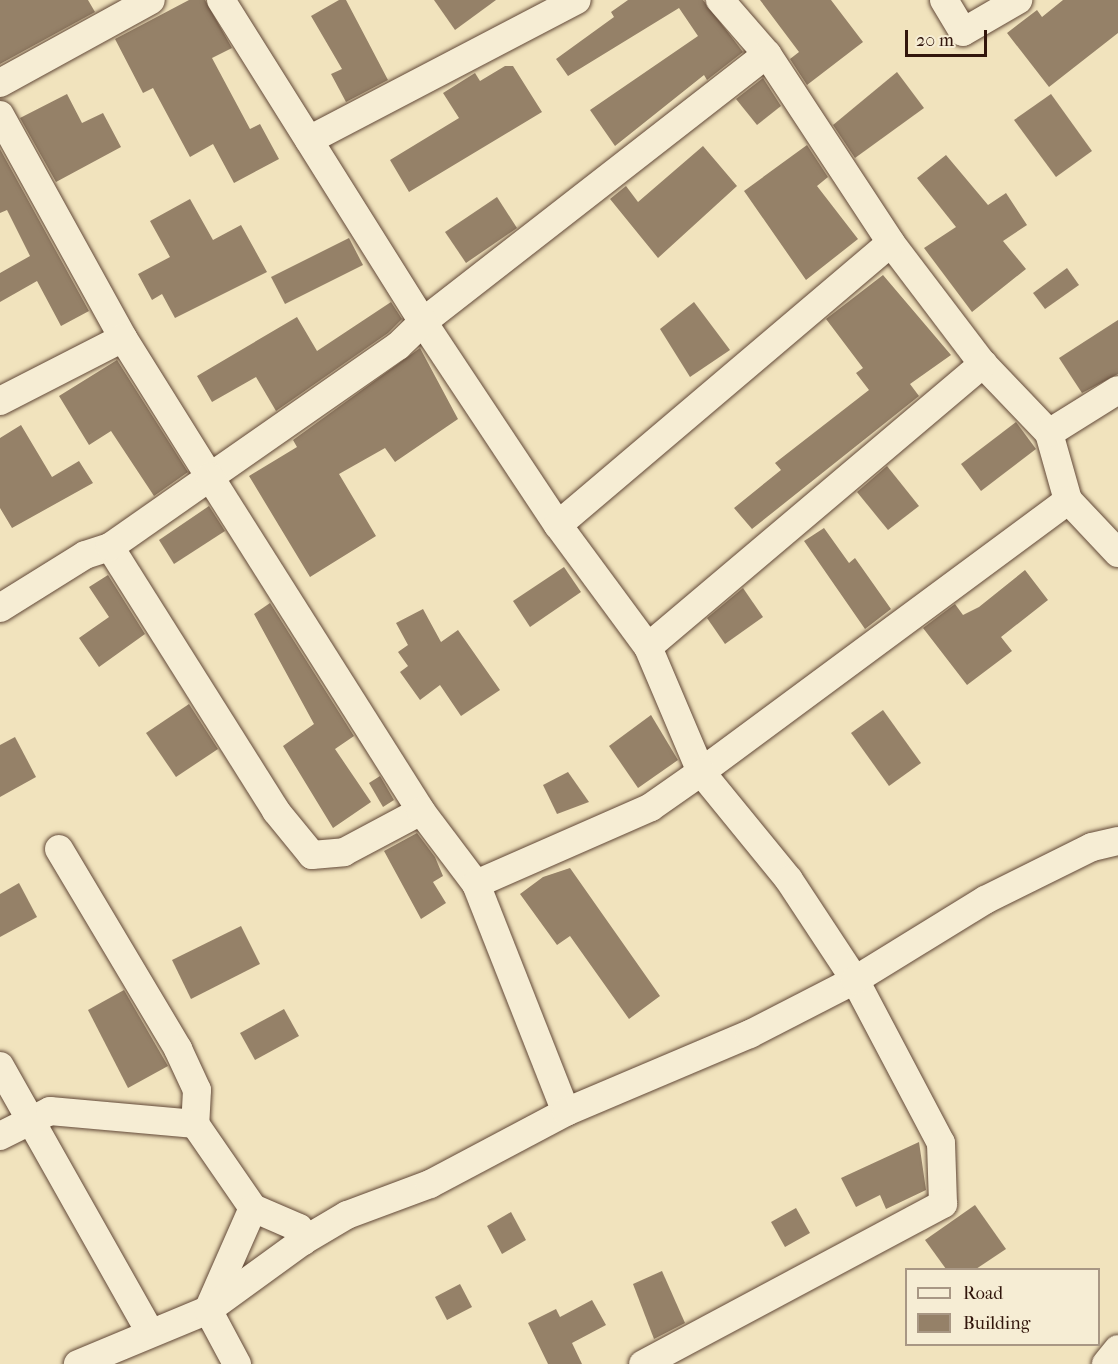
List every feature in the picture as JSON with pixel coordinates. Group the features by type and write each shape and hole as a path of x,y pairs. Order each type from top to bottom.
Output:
{"street":[{"path":"0,83 151,0"},
{"path":"221,0 423,322 558,525 648,647 701,772 789,880 855,980 941,1143 943,1204 643,1364"},
{"path":"309,140 577,0"},
{"path":"720,0 767,54 891,243 983,364 1048,433 1068,500 1118,553"},
{"path":"944,0 963,32 1018,0"},
{"path":"0,608 86,555 110,547 398,346 423,322 767,54"},
{"path":"0,115 123,338 421,811 476,884 566,1112"},
{"path":"558,525 891,243"},
{"path":"0,401 123,338"},
{"path":"648,647 983,364"},
{"path":"1048,433 1118,390"},
{"path":"476,884 651,807 1068,500"},
{"path":"110,547 276,811 312,855 344,852 421,811"},
{"path":"78,1364 149,1330 208,1310 303,1241 347,1215 430,1184 566,1112 750,1034 855,980 985,900 1092,847 1118,841"},
{"path":"59,849 178,1049 197,1090 195,1124 253,1208 299,1228 303,1241"},
{"path":"0,1066 28,1122 149,1330"},
{"path":"0,1136 50,1111 195,1124"},
{"path":"208,1310 253,1208"},
{"path":"208,1310 237,1364"},
{"path":"1106,1364 1118,1349"}],"building":[{"path":"0,0 88,0 95,12 0,64"},
{"path":"189,0 205,0 232,48 212,58 250,129 260,124 279,159 234,183 213,144 190,157 153,88 143,93 115,39"},
{"path":"339,0 346,0 388,80 346,102 331,74 342,69 311,16"},
{"path":"434,0 496,0 455,30"},
{"path":"628,0 703,0 743,52 707,80 704,75 615,146 590,110 698,36 679,8 568,76 556,59 614,17 611,12"},
{"path":"760,0 831,0 863,42 807,85 790,59 799,52"},
{"path":"1063,0 1118,0 1118,33 1049,87 1007,33 1037,10 1042,17"},
{"path":"505,66 513,66 542,112 409,192 390,160 459,118 443,93 475,73 480,81"},
{"path":"897,72 924,108 855,158 833,125"},
{"path":"763,78 781,106 757,125 736,99"},
{"path":"67,94 82,123 103,113 121,147 56,182 20,118"},
{"path":"1051,94 1092,151 1056,177 1014,120"},
{"path":"807,145 828,177 817,186 858,239 806,280 744,191"},
{"path":"703,146 737,186 658,258 610,199 626,186 638,202"},
{"path":"0,149 89,311 61,326 37,281 0,302 0,273 30,256 7,210 0,213"},
{"path":"946,155 988,205 1006,193 1027,225 1003,241 1026,269 972,312 924,248 956,227 917,178"},
{"path":"497,197 517,228 466,263 445,232"},
{"path":"190,199 213,240 241,225 267,272 175,318 162,294 152,300 138,274 170,257 150,221"},
{"path":"349,238 363,265 285,304 271,277"},
{"path":"1067,268 1079,285 1045,309 1033,293"},
{"path":"883,275 951,355 910,384 919,396 752,529 734,508 781,470 775,463 869,390 856,373 863,368 826,319"},
{"path":"391,302 402,319 388,333 276,411 256,377 212,402 197,376 297,317 317,351"},
{"path":"694,302 730,350 690,377 660,329"},
{"path":"1118,320 1118,374 1082,393 1059,358"},
{"path":"420,348 458,419 395,462 385,448 339,474 376,536 310,577 249,476 297,447 293,440"},
{"path":"117,360 188,472 154,496 111,431 89,445 59,396"},
{"path":"1016,422 1036,449 981,491 961,464"},
{"path":"21,425 52,477 79,461 93,483 12,528 0,508 0,438"},
{"path":"887,466 919,506 888,530 857,492"},
{"path":"209,506 225,531 174,564 159,540"},
{"path":"824,528 849,563 855,558 891,609 865,629 804,541"},
{"path":"564,567 581,592 530,627 513,601"},
{"path":"1025,570 1048,600 1001,637 1012,651 967,685 923,628 955,604 963,615 979,607"},
{"path":"108,575 145,634 99,667 79,638 109,617 89,587"},
{"path":"743,588 763,617 725,644 707,618"},
{"path":"270,603 354,736 335,749 371,802 333,828 283,746 314,724 254,614"},
{"path":"423,609 441,642 458,630 500,690 461,716 440,685 420,700 400,672 408,666 398,652 408,645 396,623"},
{"path":"189,704 218,749 176,777 146,733"},
{"path":"883,710 921,763 889,786 851,733"},
{"path":"651,715 678,760 638,788 609,746"},
{"path":"15,737 36,777 0,797 0,745"},
{"path":"568,772 589,802 557,814 543,785"},
{"path":"380,776 394,800 383,807 369,783"},
{"path":"417,833 435,857 443,876 433,882 446,903 421,919 384,851"},
{"path":"570,868 660,996 629,1019 570,936 557,945 520,894 543,877"},
{"path":"19,883 37,917 0,937 0,894"},
{"path":"241,926 260,964 191,999 172,960"},
{"path":"124,990 168,1066 128,1088 88,1010"},
{"path":"284,1009 299,1036 255,1060 240,1033"},
{"path":"919,1142 926,1190 886,1209 880,1195 856,1207 841,1178"},
{"path":"975,1205 1006,1249 978,1268 945,1268 925,1240"},
{"path":"796,1208 810,1233 785,1247 771,1222"},
{"path":"511,1212 526,1240 502,1254 487,1226"},
{"path":"662,1271 685,1323 654,1339 633,1284"},
{"path":"460,1284 472,1307 447,1320 435,1297"},
{"path":"592,1300 606,1325 572,1343 582,1364 548,1364 528,1323 556,1309 560,1317"}]}
